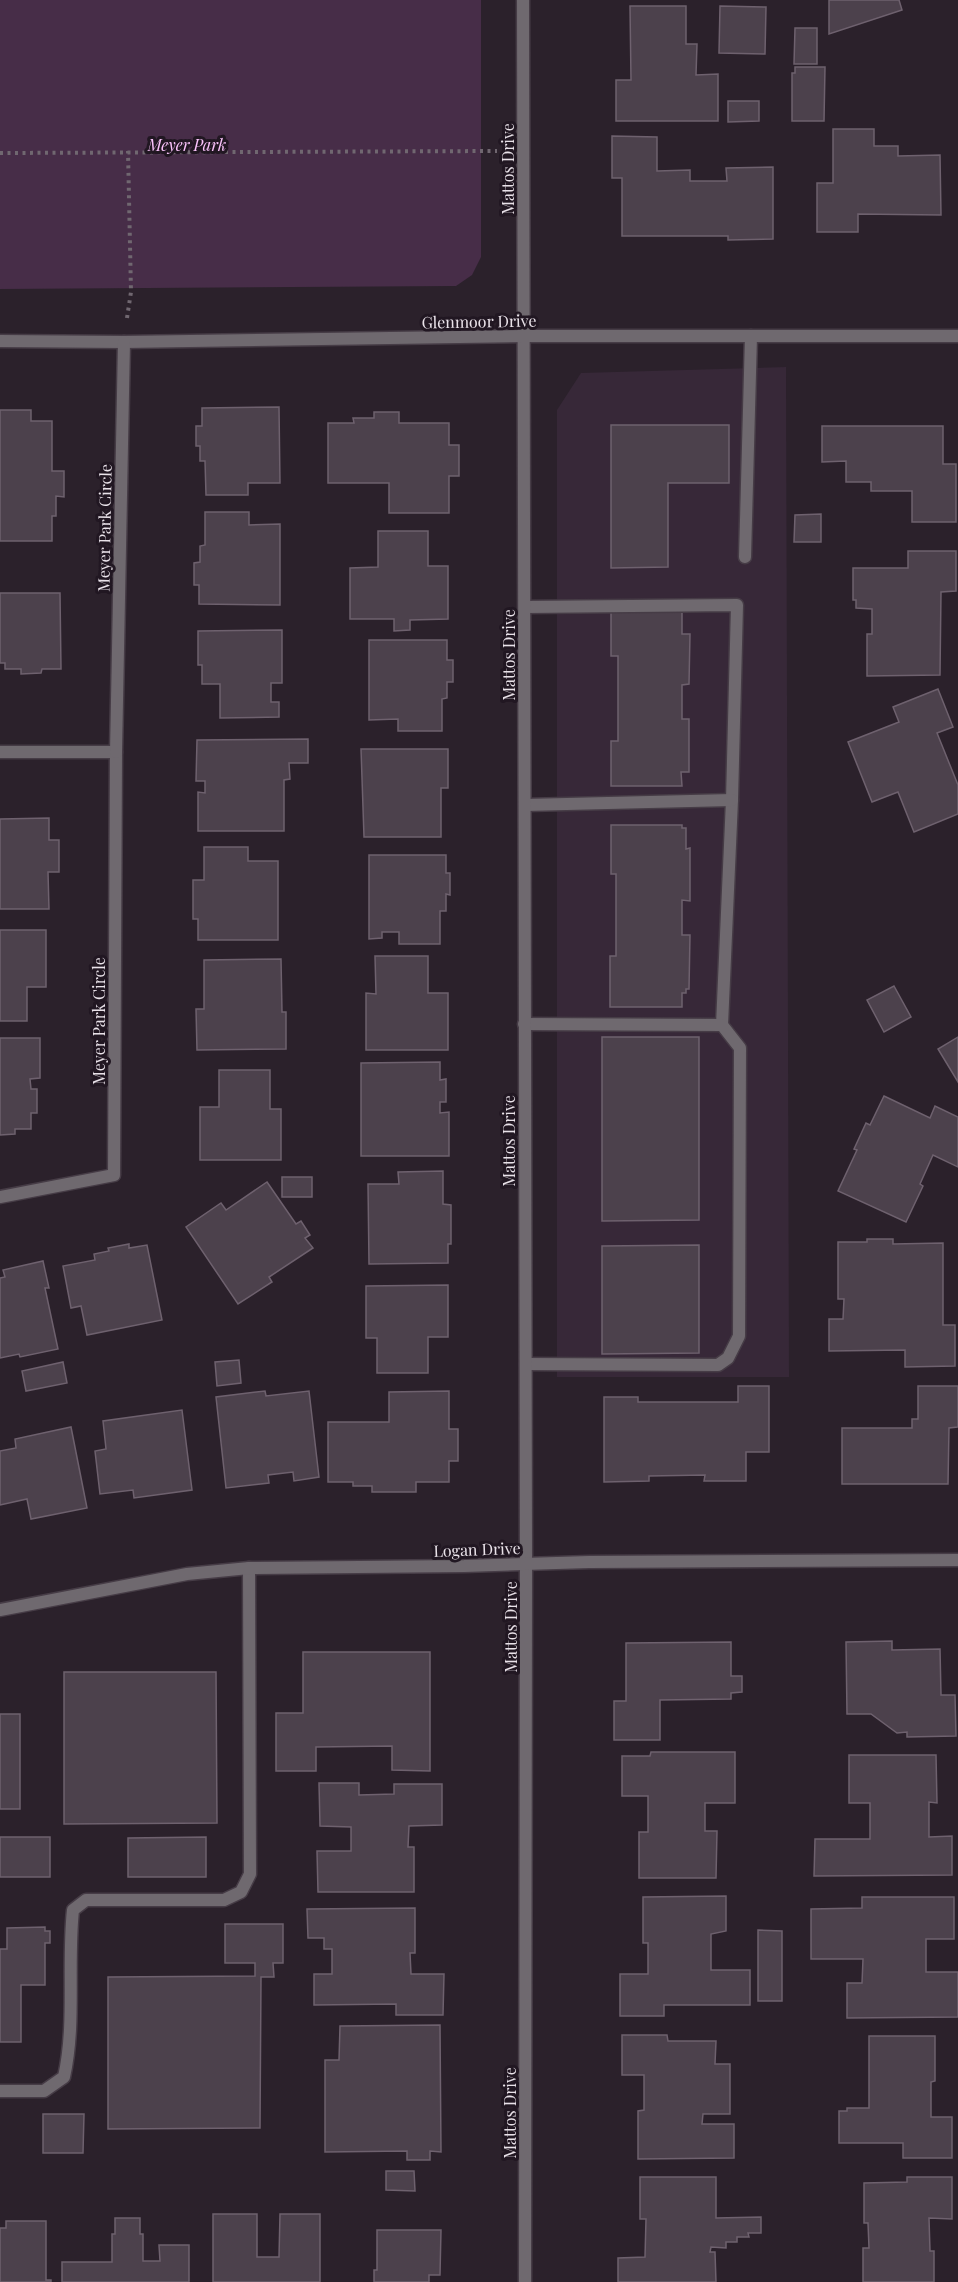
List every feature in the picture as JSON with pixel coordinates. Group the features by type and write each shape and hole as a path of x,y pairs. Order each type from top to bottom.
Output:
{"street":[{"name":"Mattos Drive","path":"524,0 525,2282"},
{"name":"Glenmoor Drive","path":"0,341 124,342 524,336 958,336"},
{"path":"745,557 751,336"},
{"name":"Meyer Park Circle","path":"0,1197 114,1175 116,752 124,342"},
{"path":"525,607 737,605 732,800 722,1025 740,1048 739,1336 728,1358 718,1365 526,1364"},
{"path":"0,752 116,752"},
{"path":"525,805 732,800"},
{"path":"524,1024 722,1025"},
{"name":"Logan Drive","path":"0,1610 187,1574 249,1568 958,1560"},
{"path":"0,2091 44,2091 64,2077 70,2051 69,1939 73,1910 86,1900 224,1900 241,1892 250,1874 249,1568"}],"path":[{"path":"124,342 131,292 128,151"},
{"path":"0,153 523,151"}],"shaded area":[{"path":"786,367 789,1377 557,1377 557,410 581,373"}],"green space":[{"name":"Meyer Park","path":"0,0 481,0 481,257 472,275 456,286 0,289"}],"building":[{"path":"829,0 899,0 902,10 829,34"},
{"path":"630,6 686,6 686,44 697,44 696,75 718,74 718,121 616,121 616,80 631,80"},
{"path":"720,6 766,7 765,54 719,53"},
{"path":"795,28 817,28 817,64 794,64"},
{"path":"795,67 825,67 824,121 792,121 792,73 795,73"},
{"path":"728,101 759,101 759,121 728,122"},
{"path":"833,129 874,129 874,146 898,146 898,156 940,155 941,215 858,214 858,232 817,232 817,183 833,183"},
{"path":"612,136 657,137 657,171 690,170 690,181 727,181 726,168 773,167 773,239 728,240 728,236 622,236 622,178 612,178"},
{"path":"279,407 280,483 248,483 248,495 206,495 205,461 200,461 200,446 196,446 196,426 202,426 202,408"},
{"path":"0,410 31,410 31,421 52,421 52,471 64,471 64,497 56,496 56,516 52,516 52,541 0,541"},
{"path":"374,412 399,412 399,423 449,423 449,445 459,445 459,476 449,476 449,513 389,513 389,483 328,483 328,423 354,423 353,418 374,418"},
{"path":"611,425 729,425 729,483 668,483 668,567 611,568"},
{"path":"822,426 943,426 943,464 956,464 956,522 912,522 912,491 871,491 871,482 846,482 846,461 822,462"},
{"path":"205,512 249,512 249,525 280,524 280,605 199,604 199,585 194,585 194,563 200,562 200,546 205,545"},
{"path":"821,514 821,542 794,542 795,515"},
{"path":"378,531 428,531 428,566 448,566 448,619 410,620 410,630 394,631 394,619 350,619 350,568 378,567"},
{"path":"908,551 956,551 956,591 941,592 940,675 867,676 867,634 872,634 872,609 856,608 856,600 853,600 853,568 908,568"},
{"path":"0,593 60,593 61,669 42,669 41,673 21,674 21,669 5,669 5,663 0,663"},
{"path":"611,609 682,609 682,634 690,634 689,684 682,685 682,719 689,719 689,772 681,772 682,786 611,786 611,741 618,741 618,656 611,656"},
{"path":"282,630 282,683 271,683 271,702 279,702 279,717 220,718 220,684 202,684 202,665 198,665 198,631"},
{"path":"369,640 447,640 447,660 453,660 453,682 447,682 447,698 442,699 442,731 398,731 398,719 369,720"},
{"path":"938,689 953,727 937,733 958,785 958,814 914,832 898,792 872,802 848,742 899,722 893,707"},
{"path":"308,739 308,763 289,763 290,779 284,780 284,831 198,831 198,792 205,793 205,781 196,781 197,740"},
{"path":"361,749 448,749 448,788 441,788 441,837 364,837"},
{"path":"49,818 49,840 59,840 59,872 48,872 49,909 0,909 0,819"},
{"path":"611,825 682,825 682,828 686,828 686,849 690,848 690,901 682,900 682,935 690,935 689,989 686,989 686,993 682,993 682,1007 610,1007 610,956 616,956 616,874 611,874"},
{"path":"204,847 248,847 248,861 278,861 278,940 198,940 198,919 193,919 193,880 204,880"},
{"path":"369,855 446,855 446,873 450,873 450,895 446,894 446,911 440,911 440,944 399,944 399,932 382,932 382,938 369,939"},
{"path":"0,930 46,930 46,987 27,987 27,1021 0,1021"},
{"path":"375,956 428,956 428,993 448,993 448,1050 366,1050 366,993 376,994"},
{"path":"281,959 282,1012 286,1012 286,1049 197,1050 196,1009 204,1009 204,960"},
{"path":"894,986 911,1017 884,1032 867,1000"},
{"path":"602,1037 699,1037 699,1220 602,1221"},
{"path":"958,1037 958,1082 938,1049"},
{"path":"0,1038 40,1038 40,1078 30,1079 31,1089 37,1089 37,1113 31,1113 31,1129 15,1129 15,1134 0,1135"},
{"path":"440,1062 440,1080 446,1079 446,1102 440,1102 440,1113 449,1112 449,1156 361,1156 361,1063"},
{"path":"219,1070 270,1070 270,1109 281,1109 281,1160 200,1160 200,1107 219,1107"},
{"path":"884,1096 930,1118 935,1106 958,1117 958,1167 933,1155 920,1184 923,1186 906,1222 838,1191 857,1150 854,1149 866,1123 870,1125"},
{"path":"443,1171 443,1204 451,1205 451,1244 448,1244 448,1263 369,1264 368,1184 399,1184 398,1172"},
{"path":"282,1177 312,1177 312,1197 282,1197"},
{"path":"267,1182 296,1224 301,1221 310,1235 305,1238 313,1248 269,1277 272,1282 238,1304 186,1227 221,1203 226,1210"},
{"path":"867,1239 893,1239 893,1244 943,1243 943,1325 955,1325 955,1366 905,1367 905,1350 829,1351 829,1319 843,1319 844,1299 838,1299 838,1242 867,1242"},
{"path":"129,1244 129,1248 147,1245 162,1320 87,1335 81,1306 71,1308 63,1266 95,1260 94,1254 109,1251 108,1248"},
{"path":"699,1245 699,1353 602,1354 602,1246"},
{"path":"43,1261 49,1288 45,1288 58,1349 20,1357 19,1354 0,1358 0,1278 5,1277 3,1270"},
{"path":"448,1285 448,1337 428,1337 428,1373 377,1373 377,1338 366,1338 366,1286"},
{"path":"239,1360 241,1383 217,1386 215,1362"},
{"path":"63,1362 67,1383 26,1391 22,1371"},
{"path":"738,1386 769,1386 769,1452 746,1452 746,1481 704,1481 705,1475 649,1476 649,1481 604,1482 604,1397 638,1397 638,1402 738,1402"},
{"path":"918,1386 958,1386 958,1427 949,1428 948,1484 842,1484 842,1428 912,1428 912,1419 918,1419"},
{"path":"265,1391 266,1396 309,1391 319,1477 294,1481 293,1472 268,1475 269,1483 226,1488 216,1397"},
{"path":"449,1391 449,1429 458,1429 458,1461 449,1461 449,1482 416,1482 416,1492 372,1492 372,1486 353,1486 353,1482 328,1482 328,1422 389,1422 389,1392"},
{"path":"182,1410 192,1490 134,1498 133,1490 100,1494 95,1451 106,1449 103,1421"},
{"path":"71,1427 87,1508 31,1519 27,1499 0,1505 0,1451 16,1448 15,1439"},
{"path":"892,1641 892,1650 940,1649 941,1695 955,1695 956,1736 907,1737 907,1732 897,1733 871,1714 847,1714 846,1642"},
{"path":"731,1642 731,1676 742,1676 742,1692 731,1693 731,1699 660,1700 660,1740 614,1740 614,1701 626,1701 626,1643"},
{"path":"303,1652 430,1652 430,1771 392,1770 392,1746 316,1747 316,1771 276,1771 276,1713 303,1713"},
{"path":"64,1672 216,1672 217,1823 64,1824"},
{"path":"0,1714 20,1714 20,1809 0,1809"},
{"path":"651,1752 735,1752 735,1803 705,1803 705,1831 717,1831 716,1878 639,1878 639,1832 648,1832 648,1796 622,1796 622,1756 650,1756"},
{"path":"849,1755 936,1755 937,1803 929,1802 929,1837 952,1836 952,1875 814,1876 815,1839 870,1839 870,1803 849,1803"},
{"path":"319,1783 359,1783 359,1795 394,1794 394,1784 442,1784 442,1825 409,1826 408,1847 414,1847 414,1892 318,1892 317,1851 351,1851 351,1827 320,1826"},
{"path":"0,1837 50,1837 50,1877 0,1877"},
{"path":"206,1837 206,1877 128,1877 128,1838"},
{"path":"726,1896 726,1931 711,1934 711,1970 750,1970 750,2005 664,2005 664,2016 620,2016 620,1974 648,1974 648,1943 643,1943 643,1897"},
{"path":"862,1897 954,1897 954,1939 926,1939 926,1972 958,1972 958,2017 847,2018 847,1983 862,1983 863,1959 811,1959 811,1909 862,1908"},
{"path":"415,1908 415,1953 410,1953 411,1974 444,1974 443,2015 396,2015 396,2004 314,2005 314,1974 332,1974 332,1949 324,1949 324,1938 308,1938 307,1909"},
{"path":"225,1924 283,1924 283,1963 273,1963 274,1977 261,1977 260,2128 108,2129 108,1977 255,1976 255,1963 225,1963"},
{"path":"45,1927 45,1931 50,1931 50,1943 45,1943 45,1985 21,1985 21,2042 0,2042 0,1949 7,1949 7,1928"},
{"path":"758,1930 782,1931 782,2001 758,2001"},
{"path":"440,2025 441,2152 430,2151 430,2160 407,2160 407,2151 325,2152 325,2060 339,2060 340,2026"},
{"path":"622,2035 667,2035 668,2041 716,2041 715,2064 730,2064 730,2114 703,2114 702,2124 734,2124 734,2158 638,2159 638,2111 644,2110 644,2075 622,2075"},
{"path":"869,2036 935,2036 935,2081 931,2082 931,2117 952,2117 952,2158 903,2158 903,2143 839,2143 839,2111 847,2111 847,2108 869,2108"},
{"path":"43,2114 84,2114 83,2153 43,2153"},
{"path":"386,2171 414,2171 415,2191 386,2190"},
{"path":"640,2177 716,2177 716,2218 761,2217 761,2233 748,2233 749,2237 737,2237 737,2242 726,2242 726,2248 711,2247 710,2252 715,2252 716,2282 618,2282 618,2258 645,2257 646,2219 640,2219"},
{"path":"907,2177 952,2177 952,2219 929,2218 930,2251 934,2251 934,2282 863,2282 863,2248 869,2248 868,2223 864,2223 864,2183 907,2182"},
{"path":"213,2214 257,2214 257,2257 279,2257 280,2214 320,2214 320,2282 213,2282"},
{"path":"115,2218 140,2218 140,2234 143,2234 143,2261 160,2261 159,2245 189,2245 189,2282 62,2282 62,2262 112,2262 112,2234 115,2234"},
{"path":"6,2221 46,2221 46,2280 51,2280 51,2282 0,2282 0,2228 6,2228"},
{"path":"377,2230 441,2230 440,2275 429,2275 429,2282 374,2282 374,2270 377,2270"}]}
